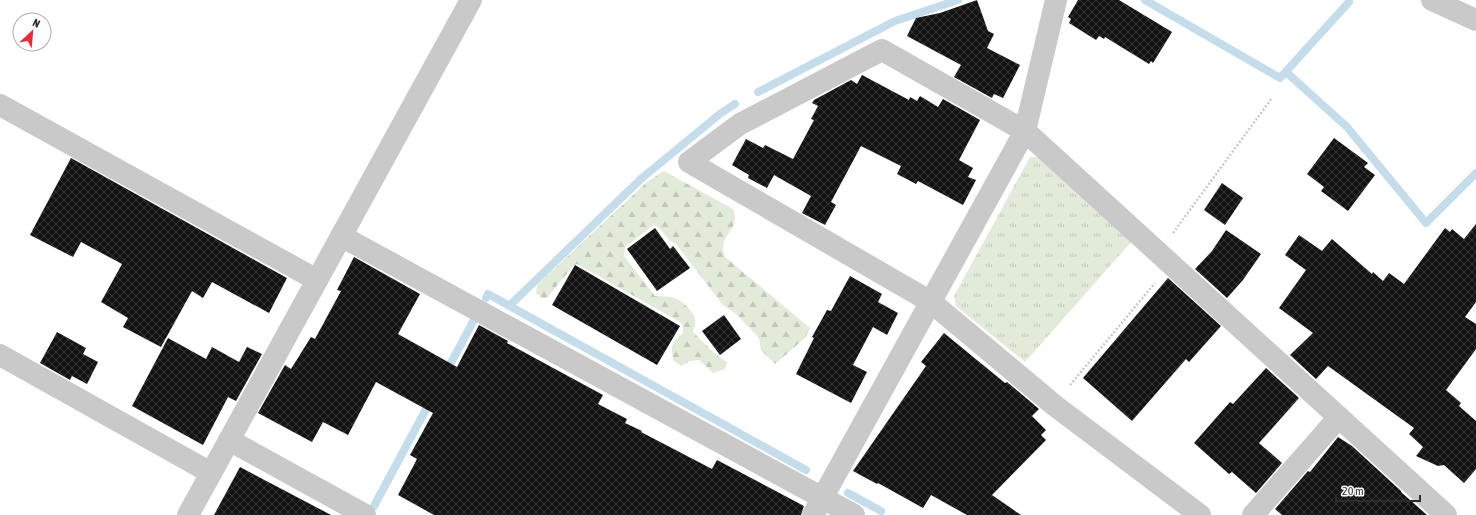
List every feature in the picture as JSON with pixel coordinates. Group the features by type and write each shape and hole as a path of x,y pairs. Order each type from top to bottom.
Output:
{"street":[{"path":"188,515 471,0"},
{"path":"818,507 1025,131 1056,0"},
{"path":"1432,0 1476,20"},
{"path":"1200,515 1054,405 931,302 689,162 740,124 882,50 1025,131 1446,515"},
{"path":"0,105 317,280"},
{"path":"341,236 818,507 854,515"},
{"path":"0,355 211,472"},
{"path":"1253,515 1339,417"},
{"path":"229,440 365,515"}],"path":[{"path":"1054,405 1164,258 1272,98"}],"green space":[{"path":"1030,157 1042,157 1132,241 1025,362 956,306 954,296"},
{"path":"664,171 733,209 735,221 724,243 723,249 725,257 810,328 805,338 775,364 761,350 759,338 736,314 723,305 676,244 654,225 625,247 624,256 655,296 678,299 692,312 695,317 693,332 715,354 727,362 725,369 713,373 699,360 690,361 681,366 673,360 672,351 674,342 683,333 683,326 680,322 577,264 573,266 547,298 542,298 536,293 537,285 648,181"}],"building":[{"path":"977,0 988,31 994,34 987,48 1020,65 1003,98 994,94 992,98 954,77 961,65 907,36 916,18 940,13"},
{"path":"1078,0 1119,0 1172,32 1153,63 1151,61 1149,64 1105,37 1104,39 1099,36 1096,40 1069,23 1071,19 1068,17"},
{"path":"862,75 909,100 910,97 917,101 920,96 938,107 943,99 980,120 959,160 973,168 968,177 976,180 963,205 918,181 916,184 897,174 901,166 861,146 831,202 836,205 825,225 802,213 811,196 774,175 767,188 748,178 749,175 732,165 746,139 763,148 765,145 793,159 814,120 811,119 818,106 812,103 814,100 851,80 857,84"},
{"path":"1334,138 1368,163 1364,167 1375,175 1348,211 1321,191 1324,187 1307,174"},
{"path":"71,158 287,278 269,313 212,282 203,298 192,291 161,347 123,327 128,318 101,302 122,264 81,242 73,257 30,235"},
{"path":"1222,183 1243,198 1225,225 1204,210"},
{"path":"1476,224 1476,302 1465,317 1476,324 1476,349 1446,390 1461,403 1459,406 1476,421 1476,469 1464,483 1444,465 1438,466 1416,456 1423,447 1409,434 1414,428 1328,366 1316,379 1290,355 1313,333 1279,308 1306,270 1285,255 1299,235 1322,251 1332,239 1372,274 1373,272 1383,281 1389,273 1404,284 1445,228 1450,232 1452,229 1464,239"},
{"path":"655,228 670,249 673,246 690,268 657,291 627,249"},
{"path":"1226,230 1261,254 1243,280 1227,298 1195,269 1212,251"},
{"path":"354,257 420,294 398,334 457,367 479,325 508,341 507,343 603,395 598,404 627,419 625,423 712,469 717,460 804,506 801,515 434,515 398,495 417,459 410,455 433,413 376,382 348,435 323,422 312,442 258,413 285,365 291,369 311,337 315,339 341,291 337,290"},
{"path":"575,265 680,326 657,365 552,305"},
{"path":"850,276 882,294 878,302 898,313 887,335 873,327 853,365 867,372 851,403 796,374 814,338 812,337 827,310 831,311"},
{"path":"1168,278 1221,326 1189,362 1186,359 1132,421 1083,378"},
{"path":"724,315 741,339 720,355 702,331"},
{"path":"57,332 86,348 83,354 98,362 87,384 72,376 70,380 40,363"},
{"path":"944,333 1039,409 1032,416 1046,430 1041,435 1046,440 992,495 1021,515 967,515 931,495 923,508 853,471 926,366 921,362"},
{"path":"168,338 206,359 212,347 239,362 247,347 262,354 236,401 228,397 203,445 132,406"},
{"path":"1266,368 1299,398 1259,443 1282,463 1256,493 1232,472 1229,474 1194,443 1230,402 1233,404"},
{"path":"1338,437 1352,446 1427,515 1282,515 1275,509 1308,471 1310,472"},
{"path":"240,467 331,515 214,515"}],"waterway":[{"path":"758,92 895,21 958,0"},
{"path":"1145,0 1280,78 1349,2"},
{"path":"1286,72 1347,127 1426,223 1476,173"},
{"path":"509,306 642,178 721,113 735,104"},
{"path":"486,298 488,294 806,470"},
{"path":"446,372 474,320"},
{"path":"374,506 431,400"},
{"path":"848,493 881,511"}]}
